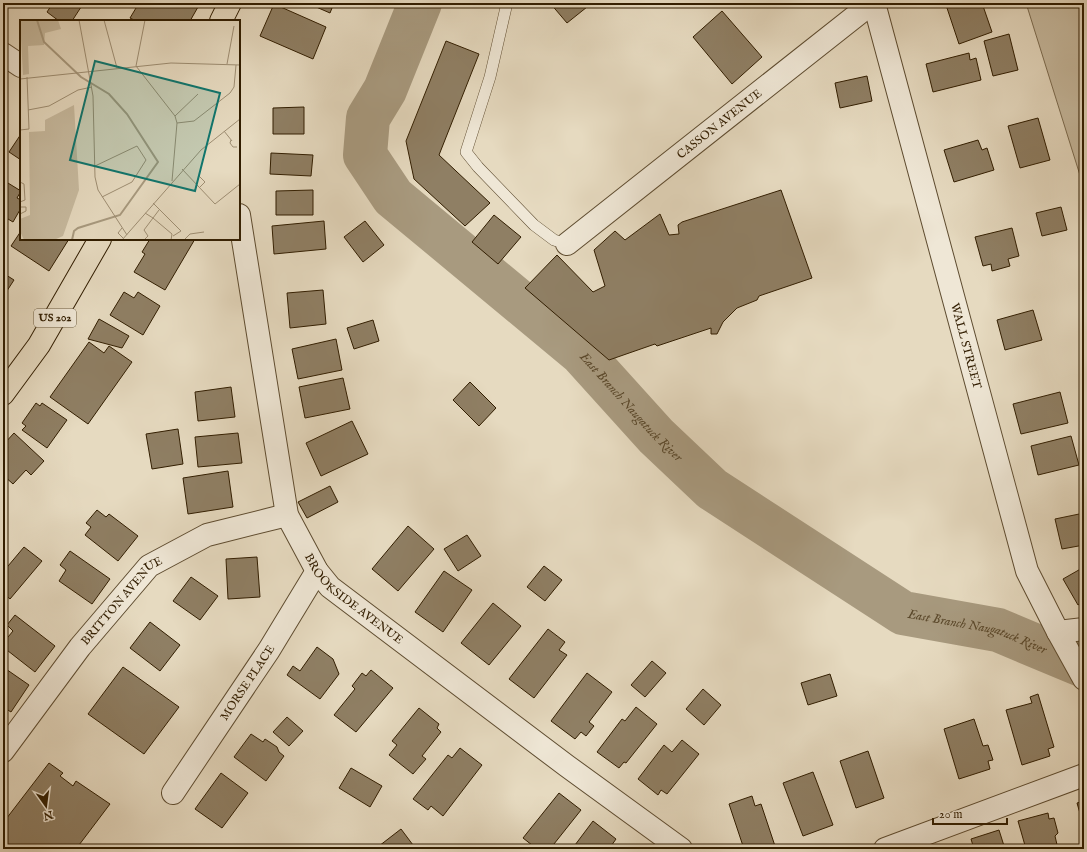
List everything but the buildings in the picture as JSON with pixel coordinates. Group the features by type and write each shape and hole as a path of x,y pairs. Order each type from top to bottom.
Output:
{"highway":[{"path":"222,20 230,3"},
{"name":"US 202","path":"3,394 39,345 99,240"}],"street":[{"name":"CASSON AVENUE","path":"567,244 873,3"},
{"name":"WALL STREET","path":"873,3 1027,571 1084,679"},
{"path":"3,54 20,65"},
{"name":"BROOKSIDE AVENUE","path":"240,221 287,515 317,570 330,587 567,766 680,849"},
{"name":"BRITTON AVENUE","path":"3,750 80,647 149,566 207,535 287,515"},
{"name":"MORSE PLACE","path":"173,793 265,656 317,570"},
{"path":"1059,634 1084,629"},
{"path":"891,848 1084,776"}],"lane":[{"path":"507,3 490,78 466,152 478,167 534,225 554,240 567,244"}],"shaded area":[{"path":"1026,3 1084,3 1084,188"}],"waterway":[{"name":"East Branch Naugatuck River","path":"420,3 385,90 368,118 365,155 393,197 581,353 656,436 712,489 903,613 998,630 1084,666"}]}
